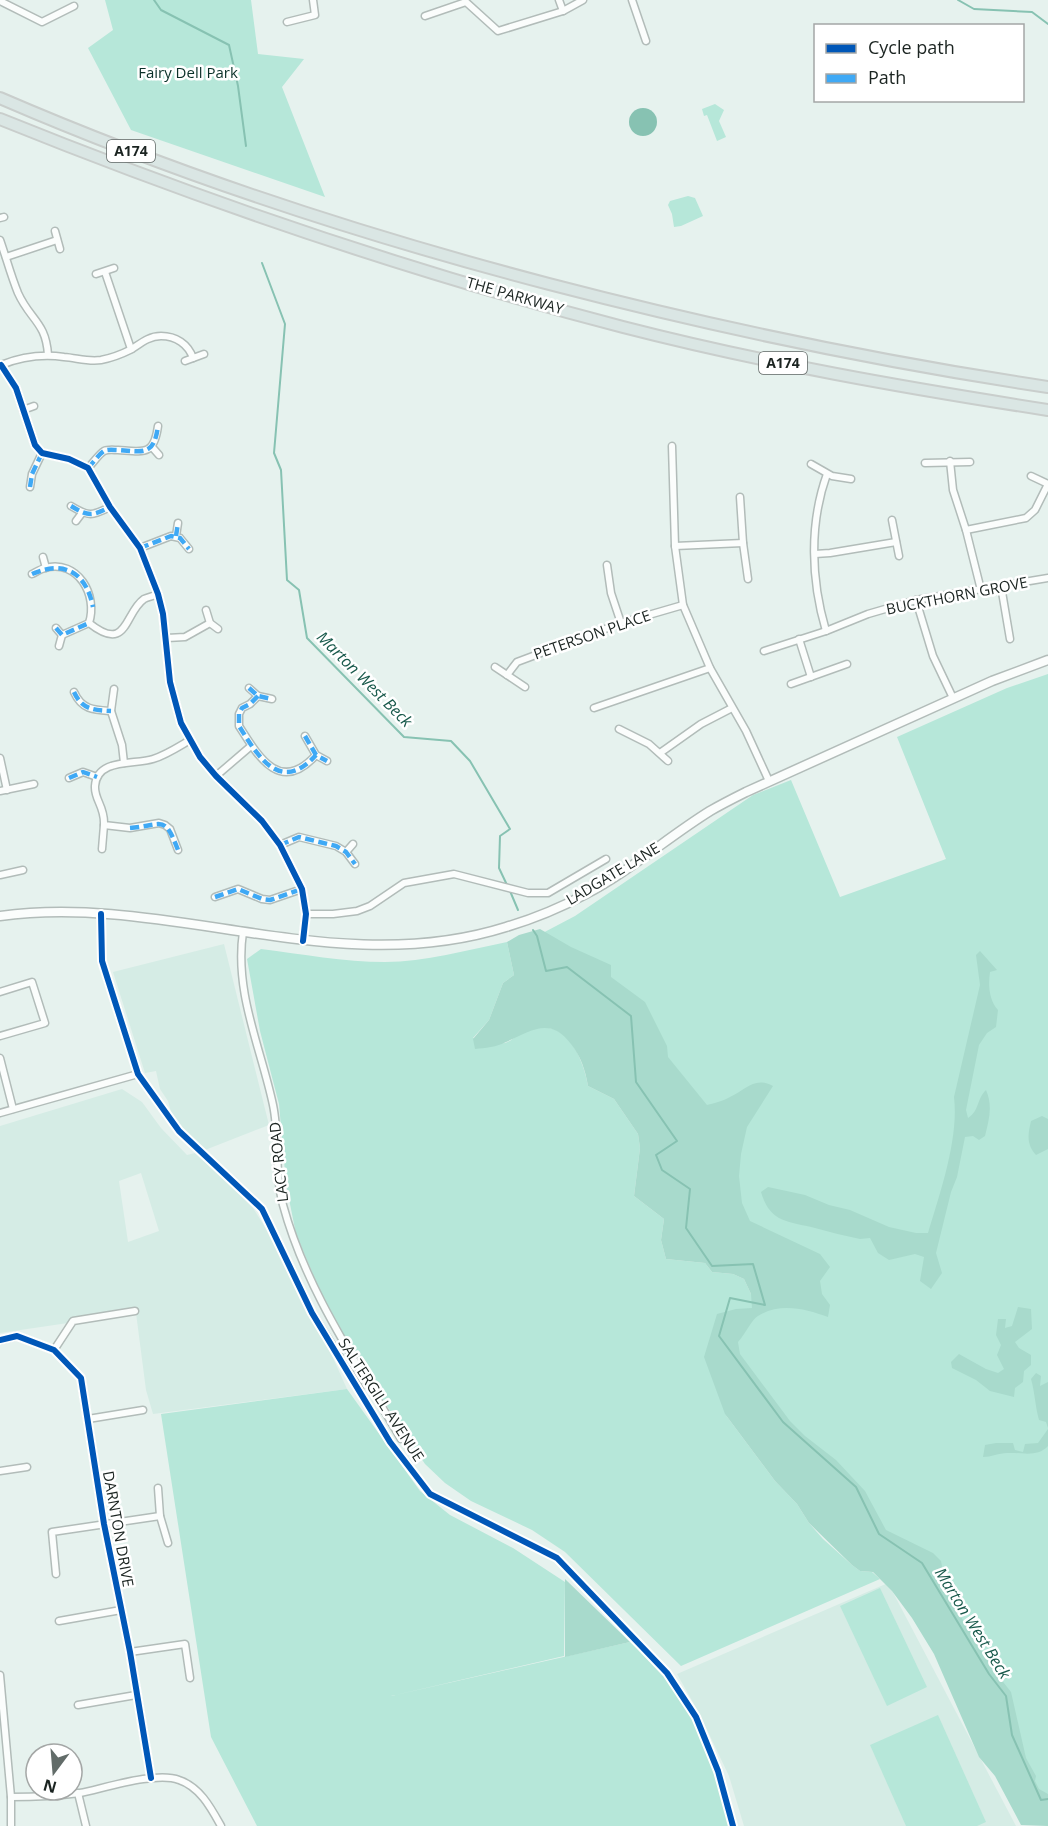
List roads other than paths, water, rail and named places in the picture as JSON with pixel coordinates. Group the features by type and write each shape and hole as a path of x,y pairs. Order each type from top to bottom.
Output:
{"highway":[{"name":"THE PARKWAY","path":"0,98 90,136 243,192 434,254 639,308 834,351 1048,387"},
{"name":"THE PARKWAY","path":"0,119 163,183 288,227 449,278 623,327 837,375 1048,410"}],"main road":[{"name":"LADGATE LANE","path":"0,916 35,913 101,914 303,941 359,946 430,943 469,937 507,927 551,911 586,894 711,811 769,781 952,698 1048,660"}],"street":[{"path":"287,22 315,15 313,0"},
{"path":"559,0 563,11"},
{"path":"425,15 466,2 498,31 563,11 583,0"},
{"path":"632,0 646,41"},
{"path":"0,1 42,22 74,6"},
{"path":"55,231 60,249"},
{"path":"0,240 18,293 44,332 48,356"},
{"path":"6,257 57,240"},
{"path":"96,274 114,268"},
{"path":"105,272 131,349"},
{"path":"193,358 182,342 168,337 153,337 114,357 98,360 82,361 48,356 29,357 1,365 16,388 32,438 42,453 69,459 88,468 110,507 141,548 158,594 167,638 170,682 176,708 190,740 216,776 256,814 280,845 302,889 306,914 303,941"},
{"path":"185,361 204,354"},
{"path":"23,410 34,406"},
{"path":"88,468 104,451 111,449 141,452 152,447 158,426"},
{"path":"672,446 675,546 683,605 710,668 769,781"},
{"path":"152,447 159,455"},
{"path":"30,487 32,474 42,453"},
{"path":"950,461 953,490 981,590"},
{"path":"925,463 970,462"},
{"path":"811,465 827,474 851,479"},
{"path":"826,631 816,585 814,522 827,474"},
{"path":"966,530 1026,518 1035,510 1048,484 1031,476"},
{"path":"740,497 748,579"},
{"path":"71,506 82,513 91,515 110,507"},
{"path":"76,521 82,513"},
{"path":"892,520 899,556"},
{"path":"176,536 178,523"},
{"path":"141,548 176,536 189,549"},
{"path":"815,554 830,554 896,542"},
{"path":"675,546 743,543"},
{"path":"43,556 46,568"},
{"path":"607,565 611,593 621,623"},
{"path":"32,574 46,568 58,567 71,571 87,586 93,607 89,623"},
{"name":"BUCKTHORN GROVE","path":"764,651 826,631 868,614 916,600 1048,578"},
{"path":"1001,586 1010,639"},
{"path":"89,623 106,633 117,632 123,629 139,604 146,598 158,594"},
{"path":"916,600 933,656 952,698"},
{"name":"PETERSON PLACE","path":"507,675 517,662 621,623 683,605"},
{"path":"206,610 210,623 218,629"},
{"path":"62,635 89,623"},
{"path":"167,638 185,637 198,632 210,623"},
{"path":"56,628 62,635"},
{"path":"59,646 62,635"},
{"path":"799,639 811,677"},
{"path":"791,684 847,664"},
{"path":"495,667 525,687"},
{"path":"594,708 710,668"},
{"path":"249,688 258,696 272,699"},
{"path":"114,689 111,711 121,739 124,763"},
{"path":"74,692 80,704 90,709 111,711"},
{"path":"258,696 242,708 239,714 239,726 263,763 283,772 300,768 316,755"},
{"path":"660,753 701,724 732,708"},
{"path":"619,729 649,744 669,761"},
{"path":"305,736 316,755 327,761"},
{"path":"102,849 103,808 96,794 97,777 105,768 154,759 190,740"},
{"path":"216,776 251,746"},
{"path":"0,758 3,790 34,784"},
{"path":"69,778 83,772 97,777"},
{"path":"104,825 130,828 159,823 165,825 170,829 178,850"},
{"path":"280,845 299,837 336,846 346,852 355,864"},
{"path":"346,852 353,843"},
{"path":"306,914 357,911 370,906 404,883 453,874 528,894 548,893 606,859"},
{"path":"0,875 23,870"},
{"path":"215,897 238,889 270,900 302,889"},
{"name":"SALTERGILL AVENUE","path":"101,914 102,962 138,1074 179,1131 262,1209 312,1313 360,1389"},
{"name":"LACY ROAD","path":"243,932 240,965 246,1001 273,1106 277,1134 277,1169 282,1202 295,1245 318,1296 401,1439"},
{"path":"0,992 32,982 45,1023 0,1036"},
{"path":"0,1058 13,1109"},
{"path":"0,1113 138,1074"},
{"path":"54,1350 73,1321 135,1311"},
{"name":"DARNTON DRIVE","path":"0,1340 17,1336 54,1350 81,1378 104,1524 130,1652 151,1778"},
{"path":"87,1419 143,1410"},
{"path":"0,1471 27,1467"},
{"path":"158,1488 160,1516 168,1544"},
{"path":"56,1574 52,1532 160,1516"},
{"path":"59,1621 121,1610"},
{"path":"130,1652 185,1644 190,1678"},
{"path":"0,1675 11,1797 11,1826"},
{"path":"78,1705 136,1695"},
{"path":"84,1792 151,1778 172,1777 197,1790 221,1826"},
{"path":"11,1797 24,1797"},
{"path":"80,1802 87,1826"}],"waterway":[{"name":"Marton West Beck","path":"154,0 161,10 229,45 238,86 246,146"},
{"path":"958,0 974,9 1032,12 1048,24"},
{"name":"Marton West Beck","path":"262,263 285,324 274,453 281,470 287,580 299,590 307,638 404,737 451,741 470,761 510,829 500,836 499,868 507,885"},
{"name":"Marton West Beck","path":"510,891 518,910"},
{"name":"Marton West Beck","path":"533,930 537,936 546,971 567,967 631,1016 636,1082 677,1141 656,1155 662,1170 690,1189 686,1228 712,1266 753,1264 765,1305 730,1298 719,1336 783,1422 856,1487 879,1534 922,1563 989,1674 1006,1696 1012,1735 1041,1800 1048,1799"}],"park label":[{"name":"Fairy Dell Park","path":"188,73"}]}
